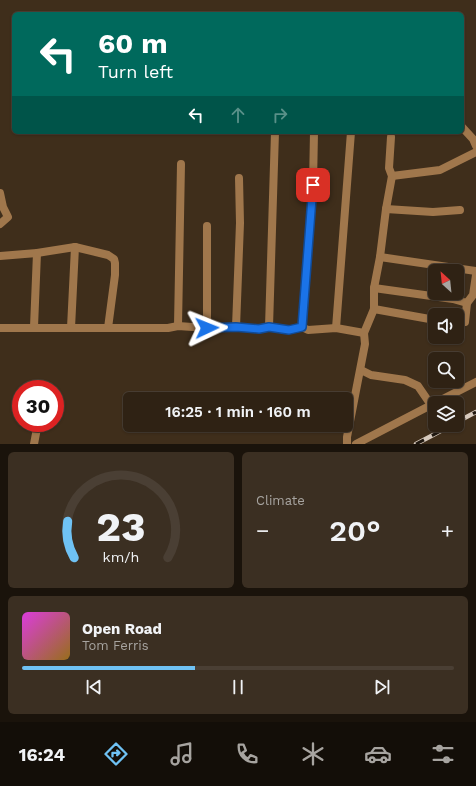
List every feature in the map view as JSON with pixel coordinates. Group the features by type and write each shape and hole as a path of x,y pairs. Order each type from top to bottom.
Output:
{"street":[{"path":"464,129 473,139 476,146"},
{"path":"269,327 275,134"},
{"path":"302,327 313,185 314,134"},
{"path":"336,328 351,134"},
{"path":"347,444 347,437 365,344 364,333 374,308 374,288 392,176 389,168 391,137"},
{"path":"392,176 440,170 476,152"},
{"path":"178,326 181,164"},
{"path":"236,327 240,223 239,178"},
{"path":"0,193 3,207 8,217 0,224"},
{"path":"386,209 433,212 460,210"},
{"path":"207,226 207,328"},
{"path":"0,256 37,253 75,247 108,255 114,259 115,275 108,328"},
{"path":"71,328 75,247"},
{"path":"34,327 37,253"},
{"path":"380,257 476,271"},
{"path":"464,322 467,304 473,295 476,275"},
{"path":"374,288 453,299 467,304"},
{"path":"374,308 428,319"},
{"path":"0,328 168,328 178,326 259,329 269,327 289,330 302,327 308,330 336,328 364,333"},
{"path":"361,370 371,375 405,380 418,386 428,397"},
{"path":"449,396 476,382"},
{"path":"356,444 428,407"},
{"path":"34,444 36,432"}],"railway":[{"path":"464,418 476,412"},
{"path":"416,444 439,432"}],"route":[{"path":"207,328 236,327 259,329 269,327 289,330 302,327 313,185"}]}
